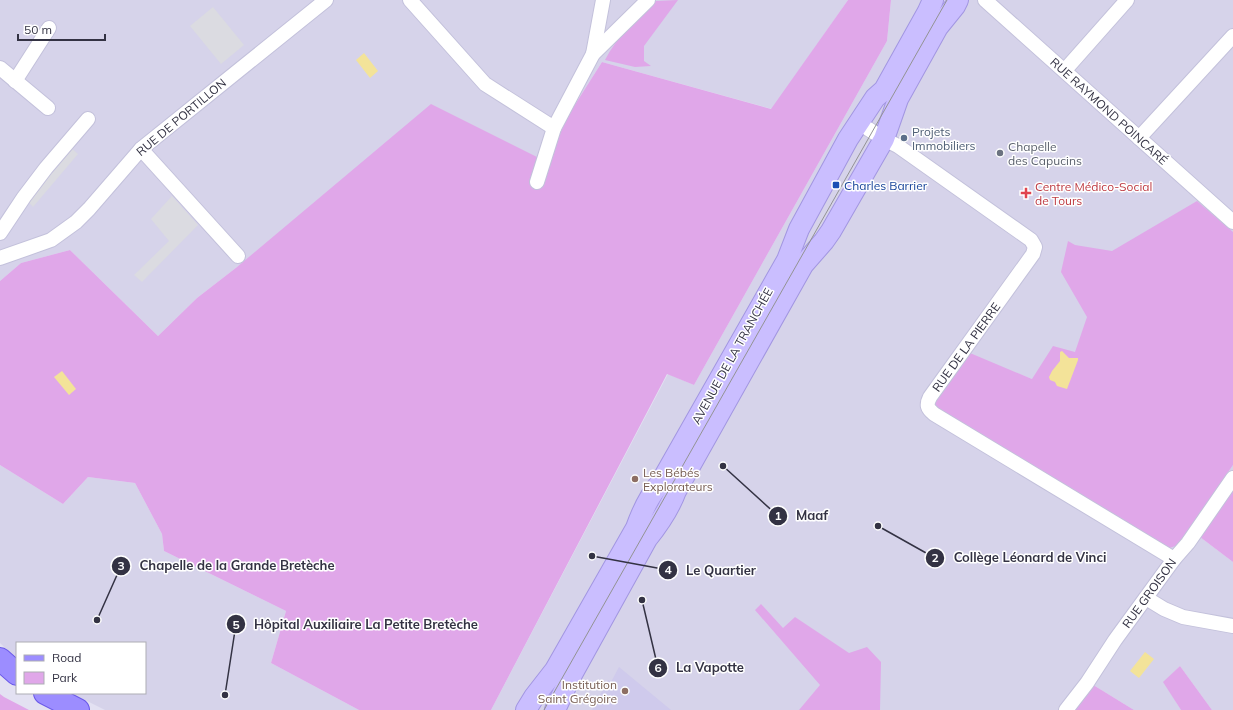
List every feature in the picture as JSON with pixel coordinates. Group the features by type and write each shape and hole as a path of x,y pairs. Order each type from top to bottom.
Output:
{"main road":[{"name":"AVENUE DE LA TRANCHÉE","path":"526,710 555,670 636,528 648,500 661,482 787,260 806,217 848,139 875,98 884,90 933,0"},
{"name":"AVENUE DE LA TRANCHÉE","path":"555,710 569,680 647,539 670,507 680,484 803,265 824,241 884,139 898,99 938,27 958,0"},
{"path":"0,659 16,673"},
{"path":"47,694 78,710"}],"street":[{"name":"RUE DE PORTILLON","path":"0,258 51,240 76,222 140,149 326,0"},
{"path":"410,0 485,84 554,128"},
{"path":"537,182 554,128 593,54 603,0"},
{"path":"593,54 648,0"},
{"name":"RUE RAYMOND POINCARÉ","path":"985,0 1065,70 1233,222"},
{"path":"1065,70 1127,0"},
{"path":"15,80 49,28"},
{"path":"1140,138 1233,36"},
{"path":"0,68 48,108"},
{"path":"0,233 33,186 88,119"},
{"name":"RUE DE LA PIERRE","path":"859,123 898,146 1031,240 1035,247 1034,254 930,397 927,403 928,409 1174,559"},
{"path":"140,149 238,256"},
{"name":"RUE GROISON","path":"1066,710 1174,559 1188,543 1233,478"},
{"path":"1146,598 1164,609 1183,616 1233,626"}],"shaded area":[{"path":"0,0 848,0 772,109 602,62 569,114 547,162 237,267 197,298 158,336 70,250 21,263 0,281"},
{"path":"891,0 1233,0 1233,240 1091,313 1178,545 1233,465 1233,489 1200,537 1233,562 1233,710 1212,710 1180,666 1164,682 1181,710 1134,710 1090,683 1070,710 491,710 668,374 694,385 887,41","holes":["1017,373 1032,379 972,430"]},
{"path":"213,7 244,45 221,64 190,26"},
{"path":"364,53 378,71 370,78 356,60"},
{"path":"67,144 78,154 33,207 24,197"},
{"path":"172,196 198,225 142,282 134,275 169,241 151,219"},
{"path":"1062,351 1069,358 1078,358 1067,389 1057,386 1055,382 1050,380 1049,377 1060,361 1060,352"},
{"path":"62,371 76,389 69,395 54,377"},
{"path":"0,465 63,504 88,477 135,483 162,534 164,551 286,611 271,663 359,710 105,710 73,694 146,694 146,642 16,642 16,658 0,643"},
{"path":"1145,652 1154,659 1139,678 1130,671"},
{"name":"Institution Saint Grégoire","path":"619,667 671,710 592,710 608,680 611,682"}],"green space":[{"path":"678,0 644,46 644,61 651,66 635,67 605,60 621,36 656,1"},
{"path":"848,0 891,0 887,41 694,385 667,374 491,710 359,710 271,663 286,611 164,551 162,534 135,483 88,477 63,504 0,465 0,281 21,263 70,250 158,336 197,298 237,267 431,104 547,162 569,114 602,62 771,109"},
{"path":"1197,201 1233,232 1233,465 1178,545 1167,549 935,408 935,402 970,353 1032,379 1053,346 1075,352 1087,317 1061,272 1068,241 1075,245 1112,251"},
{"path":"1233,489 1233,562 1200,537"},
{"path":"761,604 783,628 795,617 849,653 867,647 881,662 880,710 799,710 820,685 755,610"},
{"path":"1180,666 1212,710 1181,710 1163,682"},
{"path":"1090,683 1134,710 1070,710"},
{"path":"0,694 4,697 29,710 0,710"}],"tram line":[{"path":"544,710 947,0"}],"place":[{"name":"Projets Immobiliers","path":"904,138"},
{"name":"Chapelle des Capucins","path":"1000,153"},
{"name":"Charles Barrier","path":"836,185"},
{"name":"Centre Médico-Social de Tours","path":"1026,193"},
{"name":"Maaf","path":"723,466"},
{"name":"Les Bébés Explorateurs","path":"635,479"},
{"name":"Collège Léonard de Vinci","path":"878,526"},
{"name":"Le Quartier","path":"592,556"},
{"name":"La Vapotte","path":"642,600"},
{"name":"Chapelle de la Grande Bretèche","path":"97,620"},
{"name":"Institution Saint Grégoire","path":"625,691"},
{"name":"Hôpital Auxiliaire La Petite Bretèche","path":"225,695"}]}
